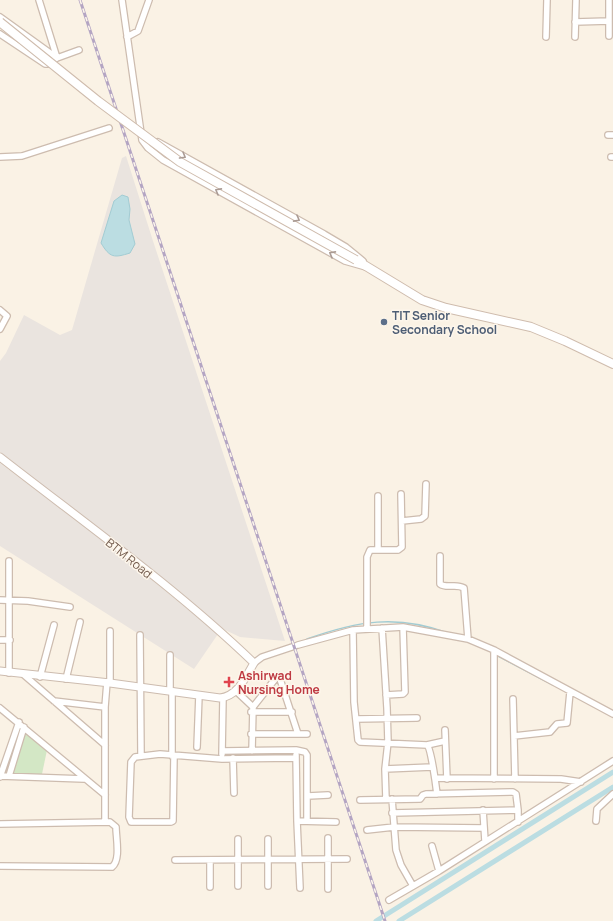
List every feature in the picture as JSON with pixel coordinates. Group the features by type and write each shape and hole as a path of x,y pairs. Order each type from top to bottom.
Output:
{"main road":[{"path":"0,22 98,101 180,162 356,260 422,300 446,308 531,328 565,341 613,364"}],"street":[{"path":"39,0 57,58"},
{"path":"122,0 142,140 148,148 163,160 345,261 368,268"},
{"path":"127,37 138,31 150,0"},
{"path":"546,37 547,0"},
{"path":"575,37 576,0"},
{"path":"609,0 609,36"},
{"path":"0,17 57,58"},
{"path":"575,22 609,21"},
{"path":"0,34 45,64 79,50"},
{"path":"140,126 155,140 346,247 368,268"},
{"path":"0,157 22,156 109,128"},
{"path":"0,310 7,316 0,329"},
{"name":"BTM Road","path":"0,457 113,544 222,632 254,664"},
{"path":"402,521 424,518 426,512 426,484"},
{"path":"367,625 367,557 370,550 401,549 401,494"},
{"path":"378,496 378,549"},
{"path":"440,556 440,584 444,586 462,586 465,591 468,639"},
{"path":"10,561 10,673"},
{"path":"0,600 46,603 70,607"},
{"path":"66,679 80,622"},
{"path":"40,677 54,625"},
{"path":"0,671 223,698 228,697 236,691 254,664 262,657 367,625 382,628 403,627 468,639 494,650 613,714"},
{"path":"386,695 403,694 405,692 403,627"},
{"path":"382,628 388,742 385,769 396,850 401,865 413,886"},
{"path":"353,630 357,737 360,742 427,744 445,740"},
{"path":"105,822 105,707 108,683 110,631"},
{"path":"140,635 141,755"},
{"path":"0,640 10,640"},
{"path":"494,650 494,779"},
{"path":"170,654 173,756 173,821 135,823 130,820 131,762 135,756 160,754 173,756 222,758 296,758"},
{"path":"24,675 105,745"},
{"path":"252,751 252,709 279,676 298,734"},
{"path":"236,691 252,709 292,712"},
{"path":"514,736 550,732 557,724 567,723 570,692"},
{"path":"197,747 198,695"},
{"path":"222,758 223,698"},
{"path":"513,699 515,779"},
{"path":"53,701 105,707"},
{"path":"0,708 19,722 84,780 105,795"},
{"path":"356,719 417,718"},
{"path":"19,722 0,776 84,780"},
{"path":"9,776 24,727"},
{"path":"445,730 447,779"},
{"path":"251,734 307,734"},
{"path":"427,744 431,750 432,768 437,794"},
{"path":"222,751 296,750 305,752 307,755 307,821"},
{"path":"296,750 300,888"},
{"path":"233,758 234,793"},
{"path":"389,900 518,822 613,761"},
{"path":"385,769 432,768"},
{"path":"435,778 560,779 581,782"},
{"path":"360,800 420,799 424,794 514,792 518,810 518,822"},
{"path":"596,821 597,809 613,794"},
{"path":"308,796 328,795"},
{"path":"483,810 485,841"},
{"path":"392,812 518,810"},
{"path":"297,821 336,822"},
{"path":"0,824 113,823 116,827 117,859 115,865 112,867 0,866"},
{"path":"367,830 394,827 484,828"},
{"path":"268,838 268,886"},
{"path":"328,838 328,889"},
{"path":"238,839 238,886"},
{"path":"432,846 439,871"},
{"path":"175,860 347,859"},
{"path":"210,860 210,887"}],"shaded area":[{"path":"126,156 285,641 240,637 225,630 0,452 0,361 6,353 24,315 60,335 72,330 122,158"},
{"path":"0,463 118,552 218,634 194,669 0,546"}],"green space":[{"path":"25,733 47,750 42,774 13,774"}],"water":[{"path":"122,195 128,197 130,209 129,220 135,244 130,253 120,256 113,256 107,252 101,243 114,201"}],"waterway":[{"path":"307,639 343,628 377,622 411,623 448,633"},
{"path":"496,655 553,685"},
{"path":"376,921 613,772"},
{"path":"399,921 613,787"}],"railway":[{"path":"80,0 385,921"}],"place":[{"name":"TIT Senior Secondary School","path":"384,322"},
{"name":"Ashirwad Nursing Home","path":"229,682"}]}
